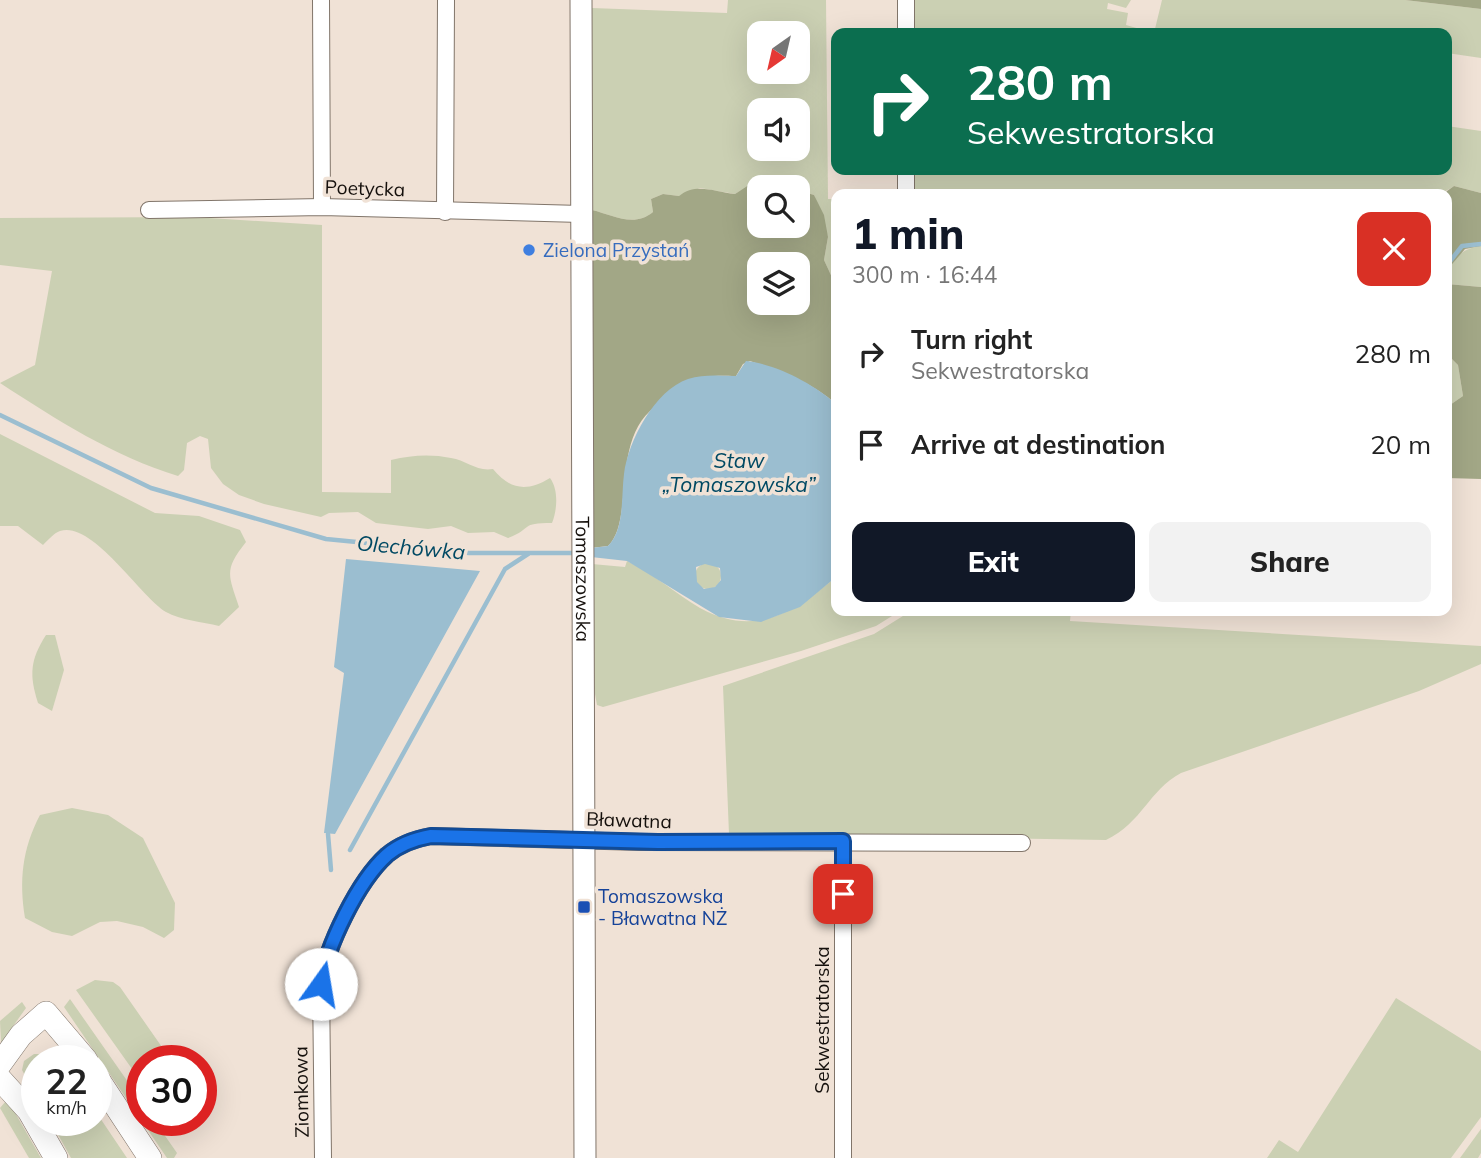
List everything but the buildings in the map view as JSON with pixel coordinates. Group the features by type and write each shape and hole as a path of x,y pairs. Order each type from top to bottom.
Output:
{"main road":[{"path":"0,1064 21,1035 46,1013 73,1045"},
{"path":"0,1079 34,1120 56,1158"},
{"path":"112,1101 149,1158"}],"street":[{"path":"321,0 323,207"},
{"path":"445,212 446,0"},
{"name":"Tomaszowska","path":"581,0 585,1158"},
{"path":"906,0 906,28"},
{"name":"Poetycka","path":"149,210 323,207 581,214"},
{"name":"Bławatna","path":"321,984 327,954 358,896 379,864 400,846 431,836 1022,844"},
{"name":"Sekwestratorska","path":"843,841 843,1158"},
{"name":"Ziomkowa","path":"321,984 323,1158"}],"green space":[{"path":"728,0 826,0 831,275 824,260 828,237 814,195 810,194 810,175 747,175 747,188 735,194 700,188 679,196 663,194 651,199 653,212 638,219 623,219 592,210 592,8 727,13"},
{"path":"907,0 1131,0 1126,8 1108,3 1107,9 1128,13 1126,25 1136,28 908,28"},
{"path":"1162,0 1405,0 1481,9 1481,58 1452,54 1452,28 1155,28"},
{"path":"1405,0 1481,0 1481,9"},
{"path":"1452,127 1481,131 1481,193 1454,186 1448,189 908,189 908,175 1452,175"},
{"path":"747,186 747,238 810,238 810,194 814,195 824,215 828,237 824,260 831,275 831,400 806,384 750,361 743,364 736,376 715,376 697,381 650,411 638,426 631,443 616,534 608,546 591,548 592,210 623,219 638,219 653,212 651,199 663,194 679,196 692,190 706,189 735,194"},
{"path":"1454,186 1481,193 1481,246 1465,249 1452,264 1452,189 1450,189"},
{"path":"194,217 322,225 322,492 391,493 391,460 421,456 444,457 482,469 493,469 506,481 519,487 534,485 550,478 555,488 556,500 552,523 530,525 508,538 494,532 468,533 451,526 428,529 376,523 358,512 329,513 321,517 264,504 239,495 223,484 211,468 208,439 200,436 187,443 184,470 178,476 108,448 0,383 35,365 52,271 0,265 0,218"},
{"path":"1481,246 1481,287 1452,284 1452,263 1466,250"},
{"path":"1452,284 1481,287 1481,479 1452,478 1452,404 1463,396 1458,365 1452,359"},
{"path":"1452,359 1458,365 1463,396 1452,404"},
{"path":"0,434 155,513 199,516 240,530 246,542 234,559 230,573 239,607 219,626 178,617 155,603 115,561 86,537 73,531 60,531 43,545 18,526 0,526"},
{"path":"627,561 700,608 720,617 739,621 773,617 805,601 831,581 831,616 892,616 876,626 801,651 603,707 597,705 593,683 592,564 625,567"},
{"path":"708,563 717,567 721,576 717,585 708,589 699,585 695,576 699,567"},
{"path":"903,616 1070,616 1070,621 1481,646 1481,664 1419,691 1181,773 1170,780 1129,824 1106,840 729,834 723,686 874,634"},
{"path":"46,635 55,635 64,670 52,711 38,703 32,676 34,660"},
{"path":"72,808 108,815 143,838 175,903 174,930 164,938 143,927 117,921 100,922 72,936 52,932 25,918 22,878 34,828 40,815"},
{"path":"95,980 113,982 120,987 161,1045 126,1045 126,1060 76,990"},
{"path":"1396,998 1481,1051 1481,1117 1451,1158 1267,1158 1279,1140 1298,1152"},
{"path":"70,999 102,1045 90,1045 64,1007"},
{"path":"22,1002 26,1008 1,1043 0,1021"},
{"path":"112,1059 126,1079 126,1098 112,1077"},
{"path":"6,1101 10,1104 21,1123 21,1136 28,1136 41,1158 29,1158 0,1108"},
{"path":"1481,1129 1481,1153 1478,1158 1460,1158"},
{"path":"59,1136 112,1136 127,1158 71,1158"},
{"path":"152,1136 165,1136 177,1153 174,1158 167,1158"}],"water":[{"name":"Staw „Tomaszowska”","path":"746,361 758,363 806,382 831,400 831,581 800,607 761,622 719,617 627,561 591,557 591,548 608,546 617,531 627,461 645,418 654,405 676,385 688,379 736,376","holes":["705,564 720,568 721,580 715,587 704,589 697,582 696,567"]},
{"path":"346,559 480,571 335,834 324,833 344,673 334,667"}],"waterway":[{"name":"Olechówka","path":"1452,259 1462,246 1481,244"},
{"name":"Olechówka","path":"0,415 151,488 326,539 469,553 575,553"},
{"path":"350,850 505,569 528,554"},
{"path":"328,834 331,870"}],"place":[{"name":"Zielona Przystań","path":"529,250"},
{"name":"Tomaszowska - Bławatna NŻ","path":"584,907"}],"route":[{"path":"321,984 327,954 358,896 379,864 400,846 431,836 617,842 843,841 843,894"}]}
